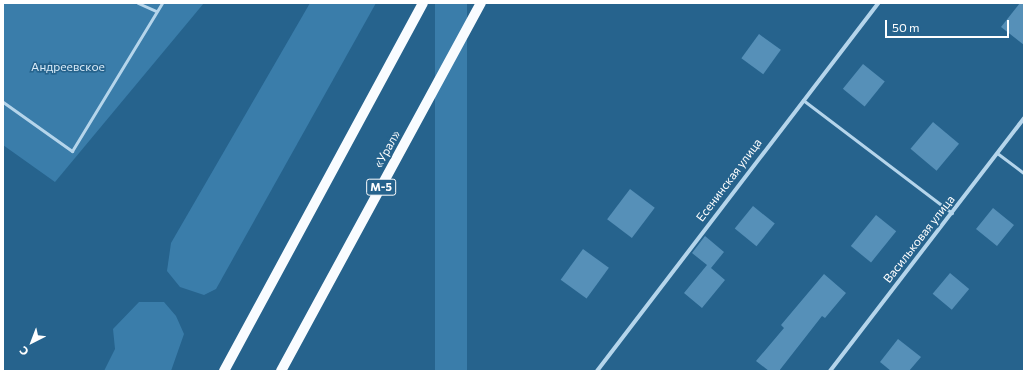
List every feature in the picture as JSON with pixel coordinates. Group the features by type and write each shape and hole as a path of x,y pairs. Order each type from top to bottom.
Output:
{"main road":[{"path":"224,371 423,3"},
{"name":"«Урал»","path":"281,371 481,3"}],"street":[{"name":"Есенинская улица","path":"597,371 878,3"},
{"name":"Васильковая улица","path":"830,371 1024,118"}],"lane":[{"path":"138,3 156,11"},
{"path":"3,102 72,151 162,3"},
{"path":"803,100 952,212"},
{"path":"997,153 1024,174"}],"green space":[{"name":"Андреевское","path":"3,3 204,3 55,182 3,145"},
{"path":"310,3 376,3 216,289 204,295 180,287 167,271 171,243"},
{"path":"435,3 467,3 467,371 435,371"},
{"path":"139,302 164,302 176,316 184,334 171,371 104,371 115,349 113,329"}],"building":[{"path":"1020,3 1024,3 1024,45 1001,27"},
{"path":"759,34 781,50 763,74 741,58"},
{"path":"863,64 885,82 865,106 843,89"},
{"path":"933,122 959,144 937,171 911,149"},
{"path":"630,189 655,208 632,238 607,219"},
{"path":"753,206 775,224 757,246 735,229"},
{"path":"993,208 1014,225 997,246 976,229"},
{"path":"876,215 896,231 871,262 851,246"},
{"path":"705,236 724,252 711,268 725,280 702,308 684,293 707,265 692,253"},
{"path":"583,249 609,268 587,299 561,280"},
{"path":"950,273 969,289 952,310 933,294"},
{"path":"824,274 846,293 825,318 822,316 779,371 769,371 756,361 784,328 781,325"},
{"path":"898,339 921,357 909,371 891,371 880,362"}]}
